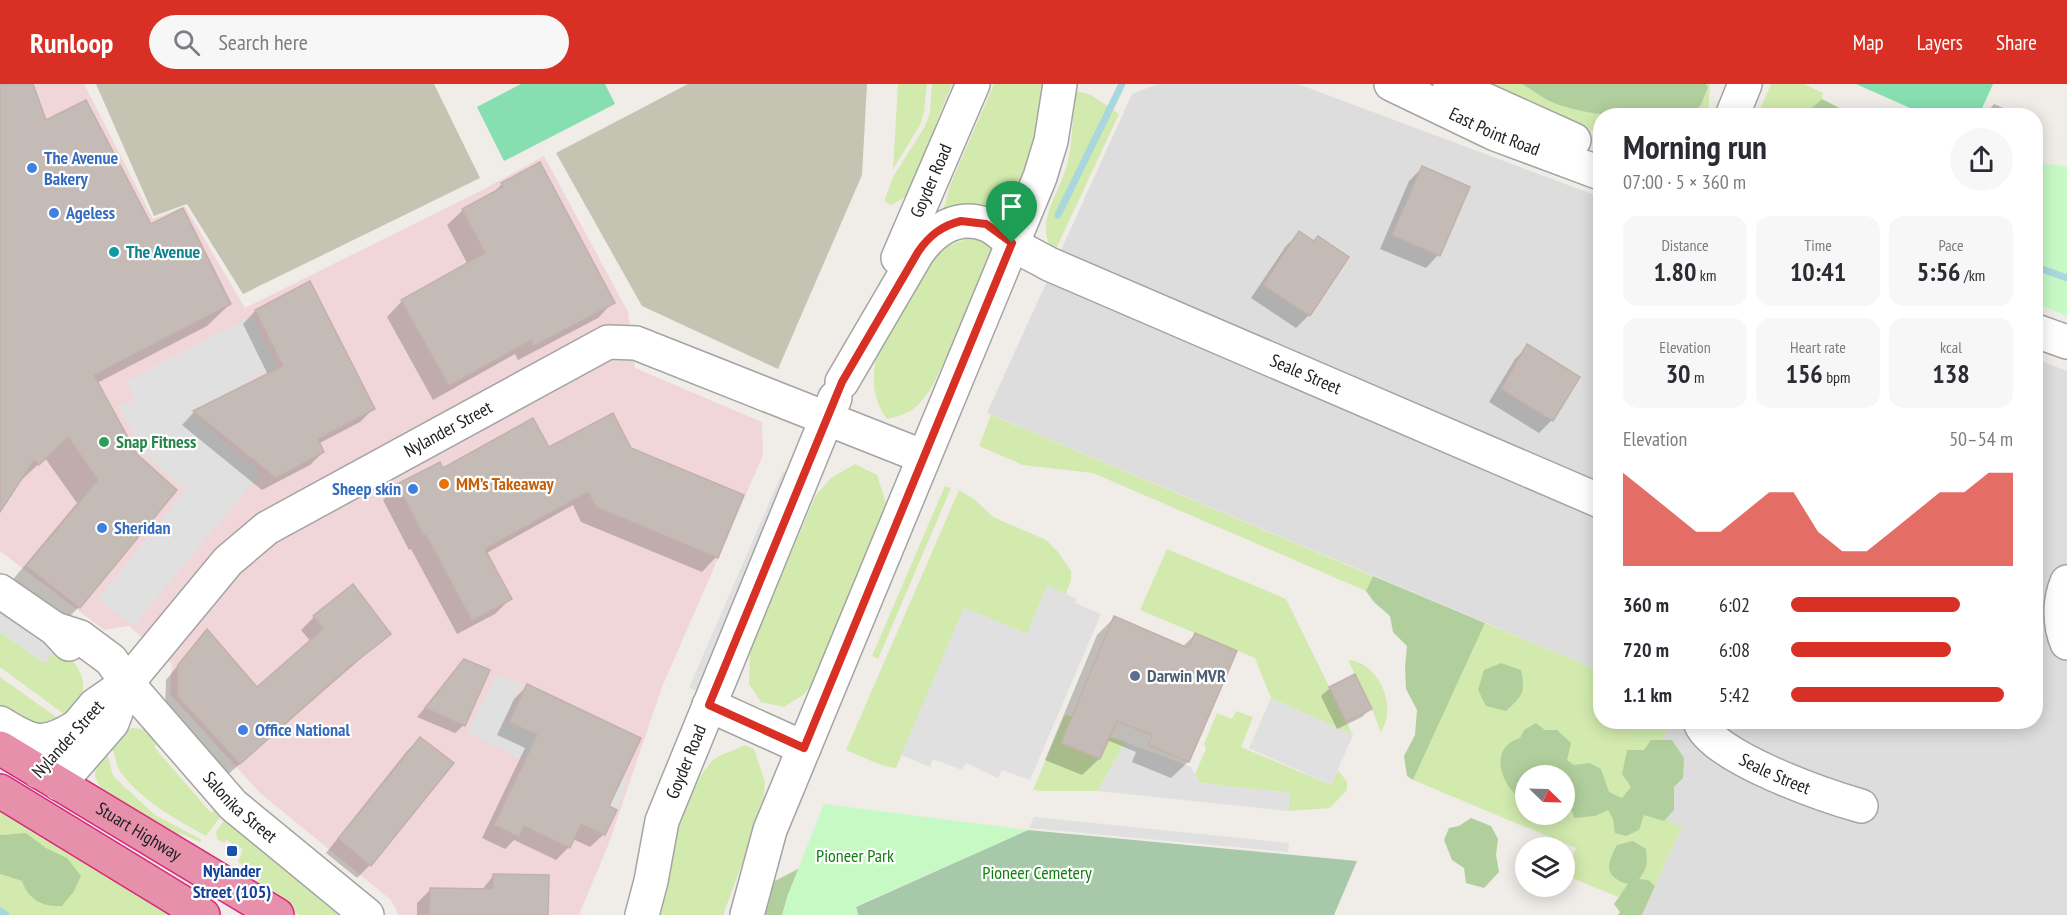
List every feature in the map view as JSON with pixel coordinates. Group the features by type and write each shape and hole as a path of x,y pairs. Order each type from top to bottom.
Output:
{"highway":[{"name":"Stuart Highway","path":"0,748 277,915"},
{"name":"Nylander Street","path":"18,802 49,778"},
{"path":"18,802 203,915"}],"street":[{"path":"932,182 946,118 958,84"},
{"name":"Goyder Road","path":"642,915 651,882 662,821 826,419 932,182 973,84"},
{"path":"732,915 770,830 1046,161 1060,84"},
{"name":"East Point Road","path":"1391,84 1495,134 1593,170"},
{"name":"East Point Road","path":"1450,84 1512,114 1593,147"},
{"path":"1736,108 1746,84"},
{"name":"Seale Street","path":"842,382 928,237 949,224 961,221 974,222 986,224 1012,243 1048,264 1593,498"},
{"path":"2043,333 2067,342"},
{"name":"Nylander Street","path":"49,778 76,727 101,699 127,683 228,561 267,528 608,342 636,343 924,457"},
{"path":"2067,582 2061,619 2067,643"},
{"name":"Salonika Street","path":"0,591 55,628 73,649 103,674 127,683 232,805 367,915"},
{"name":"Nylander Street","path":"49,778 112,723 127,683"},
{"path":"709,705 804,748"},
{"path":"0,723 22,736 37,741 56,738 76,727"},
{"name":"Seale Street","path":"1703,729 1732,753 1776,776 1810,790 1861,806"},
{"path":"624,915 662,821"},
{"path":"747,915 770,830"}],"shaded area":[{"path":"0,84 84,84 153,219 185,206 245,308 486,188 544,156 628,312 635,368 762,422 763,455 662,687 609,843 579,915 399,915 391,900 260,793 170,694 172,664 129,626 104,630 0,551"},
{"path":"96,84 434,84 480,178 243,294 187,204 154,216"},
{"path":"688,84 867,84 862,175 778,369 642,306 556,153"},
{"path":"1158,84 1298,84 1593,194 1593,668 987,413 1132,94"},
{"path":"252,316 276,367 191,412 261,473 133,626 98,599 185,490 143,453 119,407 135,400 127,381"},
{"path":"2043,362 2067,371 2067,915 1642,915 1682,827 1635,806 1667,729 2043,729"},
{"path":"783,471 790,474 698,691 689,688"},
{"path":"1047,585 1077,599 1075,603 1101,614 1030,780 1002,770 998,778 966,763 962,770 933,759 930,767 901,755 964,608 1027,634"},
{"path":"0,605 58,644 45,663 0,632"},
{"path":"497,674 523,685 506,722 627,779 617,810 467,732"},
{"path":"1271,698 1353,735 1331,785 1249,748"},
{"path":"1125,742 1191,767 1200,783 1290,793 1288,811 1098,791"},
{"path":"1034,817 1289,843 1288,852 1029,828"}],"green space":[{"path":"521,84 605,84 615,104 504,161 477,107"},
{"path":"898,84 927,84 920,125 893,169"},
{"path":"932,84 952,84 939,115 914,192 891,205 884,201 893,177 924,128 930,113"},
{"path":"994,84 1055,84 1012,224 942,214 951,183"},
{"path":"1479,84 1522,84 1549,101 1593,112 1593,131"},
{"path":"1522,84 1706,84 1708,87 1698,108 1593,108 1593,113 1549,101"},
{"path":"1706,84 1710,84 1708,108 1698,108 1701,105 1708,87"},
{"path":"1771,84 1804,84 1823,93 1822,99 1811,108 1760,108"},
{"path":"1856,84 1993,84 1982,108 1910,108"},
{"path":"1074,90 1091,95 1119,114 1054,253 1048,242 1047,220 1069,156"},
{"path":"1822,99 1839,108 1811,108"},
{"path":"2043,163 2067,167 2067,316 2043,306"},
{"path":"968,238 990,242 998,247 929,391 910,411 887,419 879,406 874,385 875,363 878,355 906,304 937,255 946,247"},
{"path":"991,415 1373,576 1366,591 1093,473 1023,465 979,446"},
{"path":"855,464 877,475 886,503 882,527 819,675 803,695 784,707 761,702 749,684 750,650 816,495 831,478"},
{"path":"945,486 951,488 878,659 872,656"},
{"path":"959,490 975,500 993,517 1046,540 1058,552 1071,571 1071,580 1066,594 1047,586 1027,634 964,608 896,768 881,765 846,750"},
{"path":"1167,549 1286,599 1353,735 1271,698 1255,658 1140,610"},
{"path":"1373,576 1485,623 1413,780 1407,776 1404,756 1415,735 1417,710 1406,689 1407,646 1393,632 1390,616 1374,602 1366,591"},
{"path":"1485,623 1593,668 1593,729 1667,729 1635,806 1682,827 1645,908 1575,879 1575,837 1550,837 1521,825 1575,825 1575,765 1515,765 1515,823 1413,780"},
{"path":"0,632 45,663 58,644 69,655 82,676 83,692 68,717 0,667"},
{"path":"1348,660 1357,662 1372,671 1382,687 1386,696 1387,714 1381,733 1372,709"},
{"path":"1501,663 1521,670 1522,678 1521,694 1506,711 1486,706 1478,690 1484,670"},
{"path":"0,677 63,722 57,728 0,716"},
{"path":"1236,711 1253,717 1241,747 1331,785 1338,770 1347,782 1347,790 1330,808 1288,811 1290,793 1200,783 1195,774 1206,749 1204,744 1217,713 1232,719"},
{"path":"1068,715 1072,717 1061,743 1100,759 1110,737 1125,742 1098,791 1033,790 1064,717"},
{"path":"1536,723 1545,730 1557,730 1571,743 1567,760 1574,765 1515,765 1515,794 1502,773 1501,756 1504,749 1511,742 1520,738 1524,730"},
{"path":"134,728 146,730 162,740 154,747 211,813 218,807 223,813 206,836 150,801 119,770 113,750 104,741 122,730"},
{"path":"1651,740 1672,740 1684,758 1683,778 1674,787 1674,810 1664,821 1644,815 1639,830 1626,836 1615,833 1613,819 1608,810 1595,816 1575,818 1574,765 1590,763 1601,769 1609,792 1622,798 1631,787 1622,774 1627,750 1644,750"},
{"path":"745,745 754,749 765,782 763,807 723,915 655,915 676,834 701,775 712,761"},
{"path":"107,753 113,776 155,815 202,840 200,842 163,830 102,790 95,777 96,758"},
{"name":"Pioneer Park","path":"824,804 1028,830 856,906 858,915 782,915"},
{"path":"0,808 175,915 0,915 0,874 22,881 67,858 46,848 26,833 0,835"},
{"path":"227,817 255,845 343,915 299,915 267,893 248,868 238,862 243,849 226,840 224,843 217,839 216,831"},
{"path":"1471,818 1491,826 1498,839 1496,855 1499,872 1484,888 1466,883 1464,868 1452,860 1444,840 1449,828 1459,826"},
{"name":"Pioneer Cemetery","path":"1028,830 1357,861 1334,915 858,915 856,907"},
{"path":"26,833 46,848 67,858 81,876 74,891 62,906 42,904 32,898 22,881 0,874 0,835"},
{"path":"1633,841 1646,849 1646,865 1639,879 1648,880 1655,886 1642,915 1618,915 1620,912 1614,904 1628,884 1611,874 1609,864 1617,845"},
{"path":"798,869 820,915 766,915 767,885"}],"building":[{"name":"The Avenue","path":"0,84 33,84 46,120 86,100 151,224 183,208 231,304 94,375 137,454 177,490 80,608 26,566 98,480 68,437 39,465 34,460 0,512"},
{"path":"540,162 615,303 534,346 531,340 449,386 401,300 485,253 462,209 503,187 501,183"},
{"path":"1422,166 1470,187 1440,256 1392,235"},
{"path":"1299,231 1314,241 1318,236 1349,257 1310,316 1263,285"},
{"path":"310,281 375,409 318,439 324,452 276,478 193,411 283,366 255,310"},
{"path":"1527,344 1580,377 1553,421 1501,389"},
{"path":"613,413 631,448 744,495 718,558 596,507 588,492 485,549 512,599 472,621 397,484 440,462 443,468 533,418 549,447"},
{"name":"Office National","path":"353,584 391,634 349,667 240,764 177,696 178,665 207,629 257,687 323,629 313,616"},
{"path":"1114,616 1188,648 1195,633 1237,651 1189,762 1148,745 1152,735 1117,721 1100,759 1061,743"},
{"path":"464,659 490,670 465,726 425,708"},
{"path":"1355,674 1372,709 1346,722 1329,687"},
{"path":"527,684 641,738 609,806 617,810 605,835 581,824 570,848 524,826 519,837 494,825 537,735 509,722"},
{"path":"420,737 454,763 371,866 338,839"},
{"path":"493,874 549,875 548,915 429,915 430,888 493,889"}],"waterway":[{"path":"1058,215 1122,84"},
{"path":"2043,269 2067,278"},
{"path":"0,911 6,915"}],"place":[{"name":"The Avenue Bakery","path":"32,168"},
{"name":"Ageless","path":"54,213"},
{"name":"The Avenue","path":"114,252"},
{"name":"Snap Fitness","path":"104,442"},
{"name":"MM’s Takeaway","path":"444,484"},
{"name":"Sheep skin","path":"413,489"},
{"name":"Sheridan","path":"102,528"},
{"name":"Darwin MVR","path":"1135,676"},
{"name":"Office National","path":"243,730"},
{"name":"Nylander Street (105)","path":"232,851"}],"route":[{"path":"961,221 986,224 1012,243 804,748 709,705 842,382 918,252 928,237 949,224 961,221"}]}
